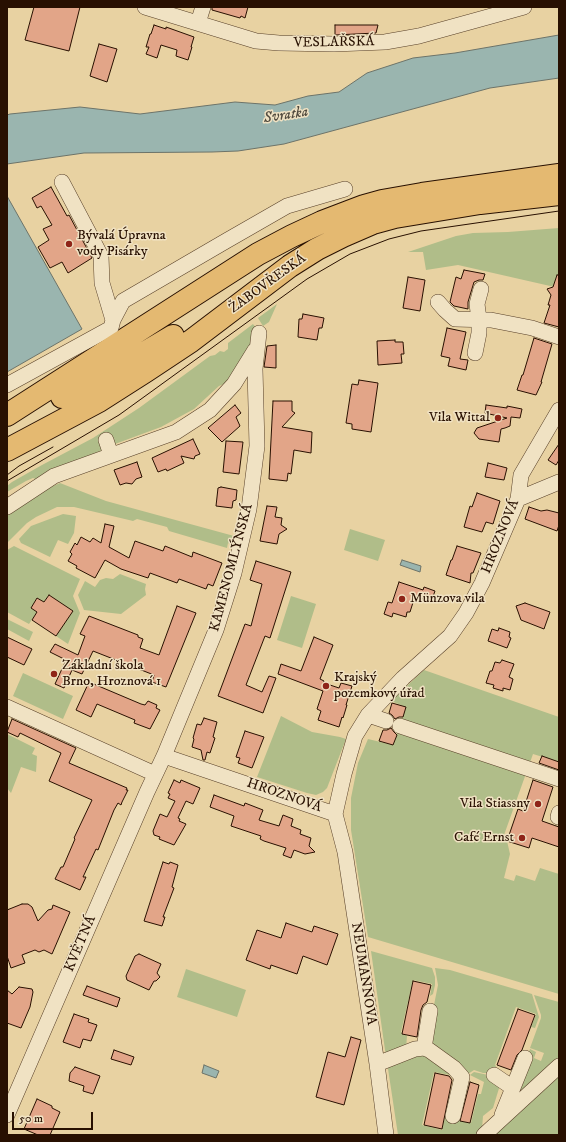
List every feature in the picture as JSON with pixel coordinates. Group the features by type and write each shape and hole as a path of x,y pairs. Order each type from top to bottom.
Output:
{"highway":[{"name":"ŽABOVŘESKÁ","path":"10,424 258,254 292,236 382,200 559,175"},
{"name":"ŽABOVŘESKÁ","path":"7,450 99,401 191,341 290,266 317,249 343,236 373,223 396,217 480,203 559,194"},
{"path":"62,397 87,378 307,237 364,206"},
{"path":"10,424 62,397 92,384 212,312 270,273 290,266"}],"street":[{"name":"VESLAŘSKÁ","path":"145,7 256,41 279,44 385,42 419,36 524,7"},
{"path":"198,23 203,7"},
{"path":"62,182 101,256 102,283 113,320"},
{"path":"7,385 111,328 113,320 123,301 246,229 286,206 345,188"},
{"path":"475,352 479,333 479,319 476,304 481,289"},
{"path":"438,302 455,319 491,320 528,334 559,337"},
{"name":"KAMENOMLÝNSKÁ","path":"111,455 176,432 210,410 234,384 258,339 255,369 256,446 250,509 234,573 213,640 164,756"},
{"name":"HROZNOVÁ","path":"164,756 335,814 344,774 355,736 368,715 403,678 450,636 466,613 482,583 518,499 521,475 559,410"},
{"path":"7,507 54,476 111,455 106,440"},
{"path":"518,499 559,482"},
{"path":"7,707 155,774 164,756"},
{"path":"368,715 559,779"},
{"name":"KVĚTNÁ","path":"7,1115 155,774"},
{"name":"NEUMANNOVA","path":"335,814 345,852 377,1064 386,1135"},
{"path":"424,1048 430,1011"},
{"path":"377,1064 407,1051 424,1048 450,1064 462,1078 453,1116"},
{"path":"500,1120 525,1058"},
{"path":"484,1135 559,1066"},
{"path":"494,1074 513,1088"}],"green space":[{"path":"559,228 559,288 458,265 426,270 423,252 408,252 456,236 473,233"},
{"path":"277,304 269,322 263,326 258,318"},
{"path":"253,324 256,328 248,352 229,382 219,386 194,409 161,427 115,444 38,480 33,478 7,492 7,486 12,482 93,438 139,408 210,356 215,355 220,351 224,352 228,349 228,343"},
{"path":"60,483 106,501 234,536 232,545 228,543 227,548 169,531 167,527 137,519 133,521 74,507 57,507 36,517 27,523 7,543 7,513 39,492"},
{"path":"63,514 76,516 74,533 68,544 58,540 50,557 21,543 19,539 31,526"},
{"path":"350,529 385,540 378,561 344,550"},
{"path":"14,546 80,579 73,596 80,613 68,644 56,636 73,611 49,595 44,602 37,598 31,608 37,612 29,624 7,612 7,550"},
{"path":"120,574 146,584 146,595 121,614 84,610 78,595 85,581 95,587 100,580 106,578 113,579"},
{"path":"291,596 316,604 302,648 277,640"},
{"path":"7,619 33,632 29,641 7,629"},
{"path":"424,670 559,717 559,762 533,754 504,835 510,854 504,878 514,881 516,875 535,881 540,868 559,874 559,994 368,937 351,830 351,798 358,763 368,739 393,745 406,707 391,701"},
{"path":"23,673 73,696 63,719 13,696"},
{"path":"281,716 312,732 346,739 327,788 323,792 316,795 307,793 257,777"},
{"path":"7,734 35,748 32,754 37,756 36,772 21,767 11,793 7,788"},
{"path":"371,951 432,968 435,977 433,994 430,996 432,984 413,980 401,1032 407,1036 406,1049 386,1057"},
{"path":"435,968 450,970 532,994 539,1017 535,1028 531,1027 536,1014 516,1007 495,1065 494,1073 483,1073 474,1070 468,1074 433,1049 430,1041 433,1010 438,985"},
{"path":"186,969 246,990 237,1017 177,997"},
{"path":"534,995 559,1002 559,1062 510,1102 530,1049 536,1052 534,1058 541,1061 544,1053 530,1048 541,1018"},
{"path":"421,1052 456,1076 434,1072 422,1125 442,1130 445,1117 471,1123 478,1094 481,1094 484,1082 470,1075 474,1072 493,1076 500,1085 493,1108 483,1116 482,1129 477,1135 398,1135 387,1062"},
{"path":"559,1074 559,1135 493,1135"}],"water":[{"name":"Svratka","path":"559,35 559,78 490,88 284,144 238,151 84,153 7,164 7,115 10,114 80,107 140,114 235,102 275,105 308,96 339,92 367,73 413,58 455,53"},
{"path":"7,196 82,329 7,372"},
{"path":"402,560 421,566 420,572 400,565"},
{"path":"204,1065 219,1071 216,1078 202,1073"}],"building":[{"path":"34,7 80,7 69,51 25,40"},
{"path":"212,7 248,7 245,18 241,16 240,18 212,10"},
{"path":"154,25 166,29 166,27 194,37 188,60 176,56 177,50 161,45 157,58 146,54 149,47 146,47"},
{"path":"335,25 378,25 376,33 335,35"},
{"path":"99,44 117,49 107,82 90,76"},
{"name":"Bývalá Úpravna vody Pisárky","path":"51,187 67,216 69,215 92,258 68,273 62,262 50,268 38,247 49,240 43,229 52,225 41,206 37,208 32,198"},
{"path":"464,270 485,274 483,280 474,282 468,302 468,309 454,306 450,302 456,277 461,279"},
{"path":"557,275 559,275 559,327 544,323 550,305 548,305 551,295 547,289 553,287"},
{"path":"408,277 425,280 420,311 403,308"},
{"path":"303,314 324,318 322,328 319,328 317,340 298,337 299,319 302,319"},
{"path":"447,328 466,332 460,359 468,360 466,370 448,366 450,358 441,356"},
{"path":"534,338 552,344 542,382 536,395 517,390"},
{"path":"395,340 395,342 403,342 404,354 401,354 402,363 378,365 377,341"},
{"path":"276,345 276,368 264,367 267,346"},
{"path":"359,380 378,383 371,432 352,429 352,424 346,423 352,384 358,385"},
{"path":"273,401 292,401 292,411 295,413 282,427 312,432 311,453 294,450 291,474 288,473 287,481 269,479"},
{"path":"235,405 241,413 236,417 240,426 222,442 208,428"},
{"path":"486,405 507,408 507,406 522,409 520,418 511,417 510,426 501,429 499,442 479,439 474,433 477,428 507,418 485,413"},
{"path":"193,439 200,454 195,456 194,459 181,456 184,463 167,471 166,469 158,472 152,458"},
{"path":"226,441 243,442 239,474 223,472"},
{"path":"559,444 559,460 556,465 548,460"},
{"path":"137,462 142,477 136,479 132,484 126,483 120,485 114,470"},
{"path":"488,463 507,468 504,480 485,477"},
{"path":"221,487 237,490 236,500 233,501 232,508 216,506 218,488"},
{"path":"477,493 500,501 493,524 486,522 482,532 464,527 470,506 472,507"},
{"path":"267,506 277,507 275,517 282,518 281,525 287,529 279,534 277,544 260,541"},
{"path":"529,507 541,511 547,510 559,513 559,525 557,531 525,519"},
{"path":"105,524 114,526 109,547 129,558 135,541 163,551 165,546 192,557 193,552 222,563 213,586 208,584 206,589 179,579 177,583 150,573 148,578 121,569 105,560 95,578 76,568 77,566 68,561 72,554 70,552 75,543 77,545 81,537 90,542 93,538 101,543"},
{"path":"457,546 481,553 473,573 471,573 470,583 446,575"},
{"path":"256,561 291,572 270,638 265,636 246,685 262,692 269,676 276,678 263,713 218,696 245,624 251,626 262,584 250,580"},
{"name":"Münzova vila","path":"399,582 423,590 424,587 435,591 431,602 415,596 410,612 407,612 406,617 393,613 392,617 384,614 388,602 392,603"},
{"path":"49,595 73,611 56,636 32,620 37,612 31,608 37,598 44,602"},
{"path":"525,603 550,612 544,629 521,620 516,606"},
{"path":"177,606 196,613 166,687 152,682 154,675 93,651 82,674 72,670 64,688 55,684 66,660 50,652 55,644 78,655 85,636 80,634 89,616 138,635 138,637 143,639 140,648 159,655"},
{"path":"499,628 510,632 509,637 511,638 507,648 488,641 492,629 498,631"},
{"path":"7,637 32,649 24,665 7,657"},
{"path":"314,637 333,645 320,679 324,681 324,683 339,688 341,683 352,686 339,727 318,720 321,711 317,709 323,691 278,674 281,664 301,671"},
{"path":"502,660 514,664 509,677 513,679 510,690 503,688 503,691 493,688 494,685 486,683 495,662 500,663"},
{"path":"89,682 141,704 145,705 148,701 157,705 156,708 160,710 150,729 134,723 135,720 97,704 91,717 76,710"},
{"path":"392,703 406,707 403,717 395,719 389,713"},
{"path":"204,718 217,722 213,737 215,738 210,753 207,752 205,760 203,760 201,750 192,747 197,724 201,725"},
{"path":"12,719 76,748 69,763 127,788 126,790 128,790 121,805 118,803 114,810 98,850 96,849 83,877 86,877 80,890 55,879 61,867 63,867 75,839 74,838 92,800 49,781 61,753 20,733 18,737 7,732"},
{"path":"391,728 397,735 393,745 379,741 383,730"},
{"path":"245,731 264,737 252,768 238,763 240,758 236,757"},
{"path":"542,756 559,762 559,770 539,763"},
{"path":"174,780 180,783 181,780 200,788 193,804 186,801 178,818 180,819 179,821 186,824 174,845 159,839 160,837 154,835 153,831 160,814 167,817 175,801 168,798 170,794 168,793"},
{"path":"533,780 553,787 542,821 559,827 559,847 532,838 529,848 507,841 518,809 523,811"},
{"path":"214,795 244,806 245,803 263,810 259,820 279,826 283,815 293,819 291,826 301,830 300,834 311,838 309,846 315,852 305,854 294,850 291,858 283,855 286,848 264,841 260,839 261,836 231,826 234,816 210,807"},
{"path":"163,862 169,864 170,862 178,865 172,887 174,888 163,917 165,917 162,926 144,921"},
{"path":"22,904 28,904 32,907 38,921 48,910 52,909 53,905 70,912 52,954 44,950 39,952 35,950 22,955 25,963 11,968 7,956 7,910"},
{"path":"286,923 312,932 314,926 338,934 327,965 303,956 297,974 271,965 270,969 246,960 257,930 281,938"},
{"path":"139,954 161,964 157,973 160,977 154,981 149,990 127,980 126,976 135,956"},
{"path":"413,981 431,985 427,1002 423,1005 421,1010 417,1037 402,1034"},
{"path":"87,986 120,998 117,1007 83,995"},
{"path":"19,987 32,989 33,992 30,1007 21,1028 7,1023 7,990 12,994"},
{"path":"518,1009 535,1015 522,1050 517,1055 511,1070 497,1065"},
{"path":"74,1014 89,1019 88,1022 97,1025 91,1041 83,1039 80,1048 63,1042"},
{"path":"351,1037 361,1040 344,1105 316,1097 328,1052 345,1057"},
{"path":"114,1050 134,1057 131,1065 111,1059"},
{"path":"75,1067 100,1076 93,1094 83,1091 84,1086 69,1081 70,1073"},
{"path":"435,1073 449,1076 452,1080 442,1129 424,1125"},
{"path":"470,1082 479,1085 470,1123 460,1121"},
{"path":"37,1099 52,1106 52,1108 60,1112 50,1135 38,1135 24,1129"}],"tram line":[{"path":"7,481 119,415 307,279 350,254 389,239 421,231 559,211"},
{"path":"7,475 19,466 53,447"}],"place":[{"name":"Bývalá Úpravna vody Pisárky","path":"69,244"},
{"name":"Vila Wittal","path":"498,418"},
{"name":"Münzova vila","path":"402,599"},
{"name":"Základní škola Brno, Hroznová 1","path":"54,674"},
{"name":"Krajský pozemkový úřad","path":"326,686"},
{"name":"Vila Stiassny","path":"538,804"},
{"name":"Café Ernst","path":"522,838"}]}
